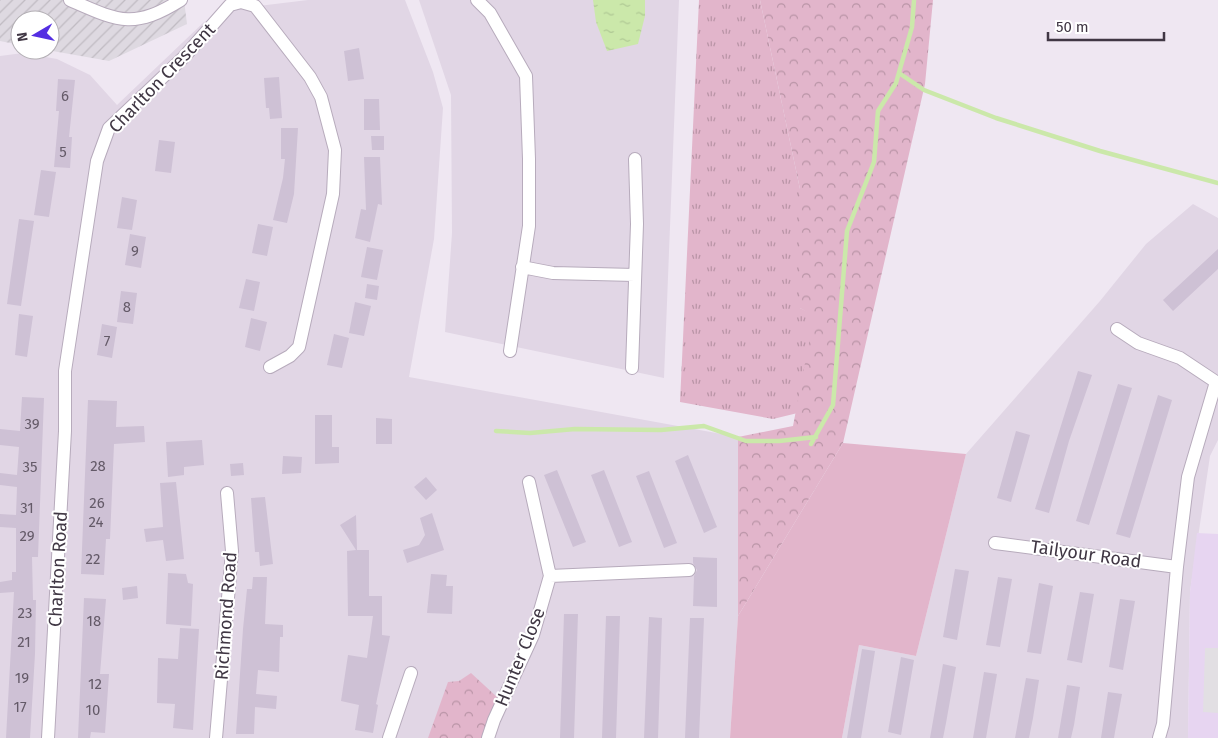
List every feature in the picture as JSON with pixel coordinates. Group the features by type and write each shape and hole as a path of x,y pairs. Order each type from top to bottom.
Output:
{"street":[{"path":"70,0 105,16 124,21 161,12 180,0"},
{"path":"477,0 490,13 526,76 528,226 510,351"},
{"name":"Charlton Crescent","path":"65,401 64,371 84,235 96,161 109,128 184,57 230,6 241,2 255,6 310,77 321,97 335,150 333,194 299,347 290,356 270,367"},
{"path":"632,368 637,224 635,158"},
{"path":"522,266 553,273 635,275"},
{"path":"1117,329 1138,343 1180,358 1216,382 1188,477 1176,567 1163,724 1159,738"},
{"name":"Charlton Road","path":"48,738 66,431 65,401"},
{"name":"Hunter Close","path":"488,738 494,720 532,635 550,576 529,482"},
{"name":"Richmond Road","path":"216,738 232,551 227,493"},
{"name":"Tailyour Road","path":"995,543 1176,567"},
{"path":"550,576 689,570"},
{"path":"389,738 411,673"}],"shaded area":[{"path":"0,0 184,0 187,24 109,61 60,52 60,10 10,10 10,43 0,41"},
{"path":"308,0 405,0 433,72 443,108 434,239 409,377 738,437 738,616 730,738 0,738 0,56 10,55 10,60 59,60 90,75 117,105 204,22 242,8"},
{"path":"419,0 679,0 664,378 445,332 452,233 451,95"},
{"path":"1193,204 1218,218 1218,440 1210,456 1190,592 1188,738 842,738 859,645 916,656 966,454 1100,301 1146,244"},
{"path":"1197,533 1218,534 1218,738 1188,738 1190,592"},
{"path":"1205,648 1218,648 1218,713 1203,712"}],"green space":[{"path":"699,0 760,0 800,189 800,308 815,315 810,410 773,419 680,402"},
{"path":"760,0 933,0 925,84 843,443 738,616 738,437 793,426 814,316 800,308 800,189"},
{"path":"843,443 966,454 916,656 859,645 842,738 730,738 738,616"},
{"path":"471,673 497,697 484,732 494,738 428,738 448,682 459,681"}],"water":[{"path":"593,0 645,0 645,16 638,44 607,51 596,22"}],"building":[{"path":"359,48 364,79 348,81 344,51"},
{"path":"279,77 282,118 270,119 269,108 266,108 264,78"},
{"path":"58,79 75,80 69,137 72,137 70,168 54,167 59,111 56,111"},
{"path":"364,99 379,99 380,130 364,130"},
{"path":"281,128 298,128 294,194 287,223 273,220 283,178 285,159 281,159"},
{"path":"371,136 384,136 384,150 372,150"},
{"path":"159,140 175,142 171,173 155,171"},
{"path":"364,157 380,157 382,205 378,204 370,242 355,238 361,209 366,210"},
{"path":"41,170 56,172 49,217 34,215"},
{"path":"122,197 137,200 132,230 117,228"},
{"path":"19,219 34,221 21,306 7,304"},
{"path":"258,224 273,227 267,256 252,253"},
{"path":"130,234 146,237 141,268 125,265"},
{"path":"367,247 383,250 377,280 361,277"},
{"path":"1218,249 1218,269 1173,311 1163,300"},
{"path":"246,279 260,282 254,311 239,308"},
{"path":"367,284 379,286 377,300 365,298"},
{"path":"121,291 137,293 133,324 117,322"},
{"path":"355,302 371,306 364,336 349,333"},
{"path":"19,314 33,316 27,357 15,355"},
{"path":"251,318 267,322 260,351 245,347"},
{"path":"102,324 117,327 112,358 97,355"},
{"path":"334,334 349,338 342,368 327,365"},
{"path":"1078,371 1092,375 1069,441 1049,513 1035,509"},
{"path":"1118,384 1132,388 1089,525 1076,521"},
{"path":"1158,395 1172,400 1130,538 1116,534"},
{"path":"22,397 44,398 38,557 32,557 33,600 36,600 35,654 30,738 6,738 14,592 0,593 0,582 12,580 12,572 16,572 16,528 0,527 0,514 16,515 17,487 0,485 0,473 17,475 19,447 0,445 0,429 20,431"},
{"path":"88,400 117,401 116,427 144,426 145,442 114,444 110,539 106,539 104,575 81,574"},
{"path":"315,415 332,415 332,447 339,447 339,463 315,464"},
{"path":"376,418 392,419 392,444 376,444"},
{"path":"1016,431 1030,435 1011,502 997,498"},
{"path":"202,440 204,465 184,467 184,475 168,477 166,442"},
{"path":"688,455 717,527 704,533 675,461"},
{"path":"283,456 302,457 301,473 282,474"},
{"path":"243,463 244,475 231,476 230,464"},
{"path":"557,470 586,542 573,547 544,475"},
{"path":"604,470 632,542 619,547 591,475"},
{"path":"649,471 677,543 664,548 636,476"},
{"path":"426,477 437,490 426,500 414,487"},
{"path":"176,482 184,559 166,561 163,540 146,542 144,529 163,527 160,483"},
{"path":"265,497 273,564 260,566 259,552 255,552 251,498"},
{"path":"432,513 444,550 407,563 403,550 419,545 425,535 420,518"},
{"path":"356,515 357,550 369,550 369,596 382,596 382,635 390,636 376,704 378,705 373,733 355,730 359,705 341,701 348,655 367,658 373,616 348,616 347,551 356,550 340,525"},
{"path":"693,557 717,558 717,607 693,606 694,576 697,570 693,563"},
{"path":"955,569 969,571 957,640 943,637"},
{"path":"168,573 186,574 188,583 193,584 191,626 166,624"},
{"path":"431,574 447,575 446,586 453,586 452,614 427,613"},
{"path":"253,577 267,577 265,624 283,625 283,637 280,637 279,672 258,670 256,694 277,696 276,709 255,707 254,734 236,734 247,589 252,589"},
{"path":"998,577 1012,579 1000,647 986,645"},
{"path":"1039,583 1053,586 1041,654 1027,652"},
{"path":"137,586 138,598 123,600 122,588"},
{"path":"1080,592 1094,594 1082,663 1067,660"},
{"path":"84,598 106,599 100,674 109,674 105,733 91,732 90,738 78,738"},
{"path":"1120,599 1135,601 1123,670 1109,667"},
{"path":"564,614 578,614 574,738 560,738"},
{"path":"606,616 620,616 616,738 602,738"},
{"path":"649,617 662,618 658,738 644,738"},
{"path":"690,618 704,618 699,738 685,738"},
{"path":"180,628 199,629 193,730 173,728 175,704 157,703 158,658 178,659"},
{"path":"862,649 875,651 861,738 847,738"},
{"path":"901,657 914,660 901,735 888,732"},
{"path":"943,664 956,667 943,738 930,738"},
{"path":"984,672 997,674 986,738 973,738"},
{"path":"1026,678 1039,680 1033,718 1029,738 1015,738"},
{"path":"1067,685 1080,687 1074,725 1071,738 1058,738"},
{"path":"1108,692 1122,694 1114,738 1101,738"}],"waterway":[{"path":"811,444 833,405 847,231 874,162 878,111 896,83 912,27 914,0"},
{"path":"899,73 924,90 996,118 1100,151 1218,183"},
{"path":"496,431 530,433 575,429 661,430 704,426 746,441 779,441 816,437"}]}
